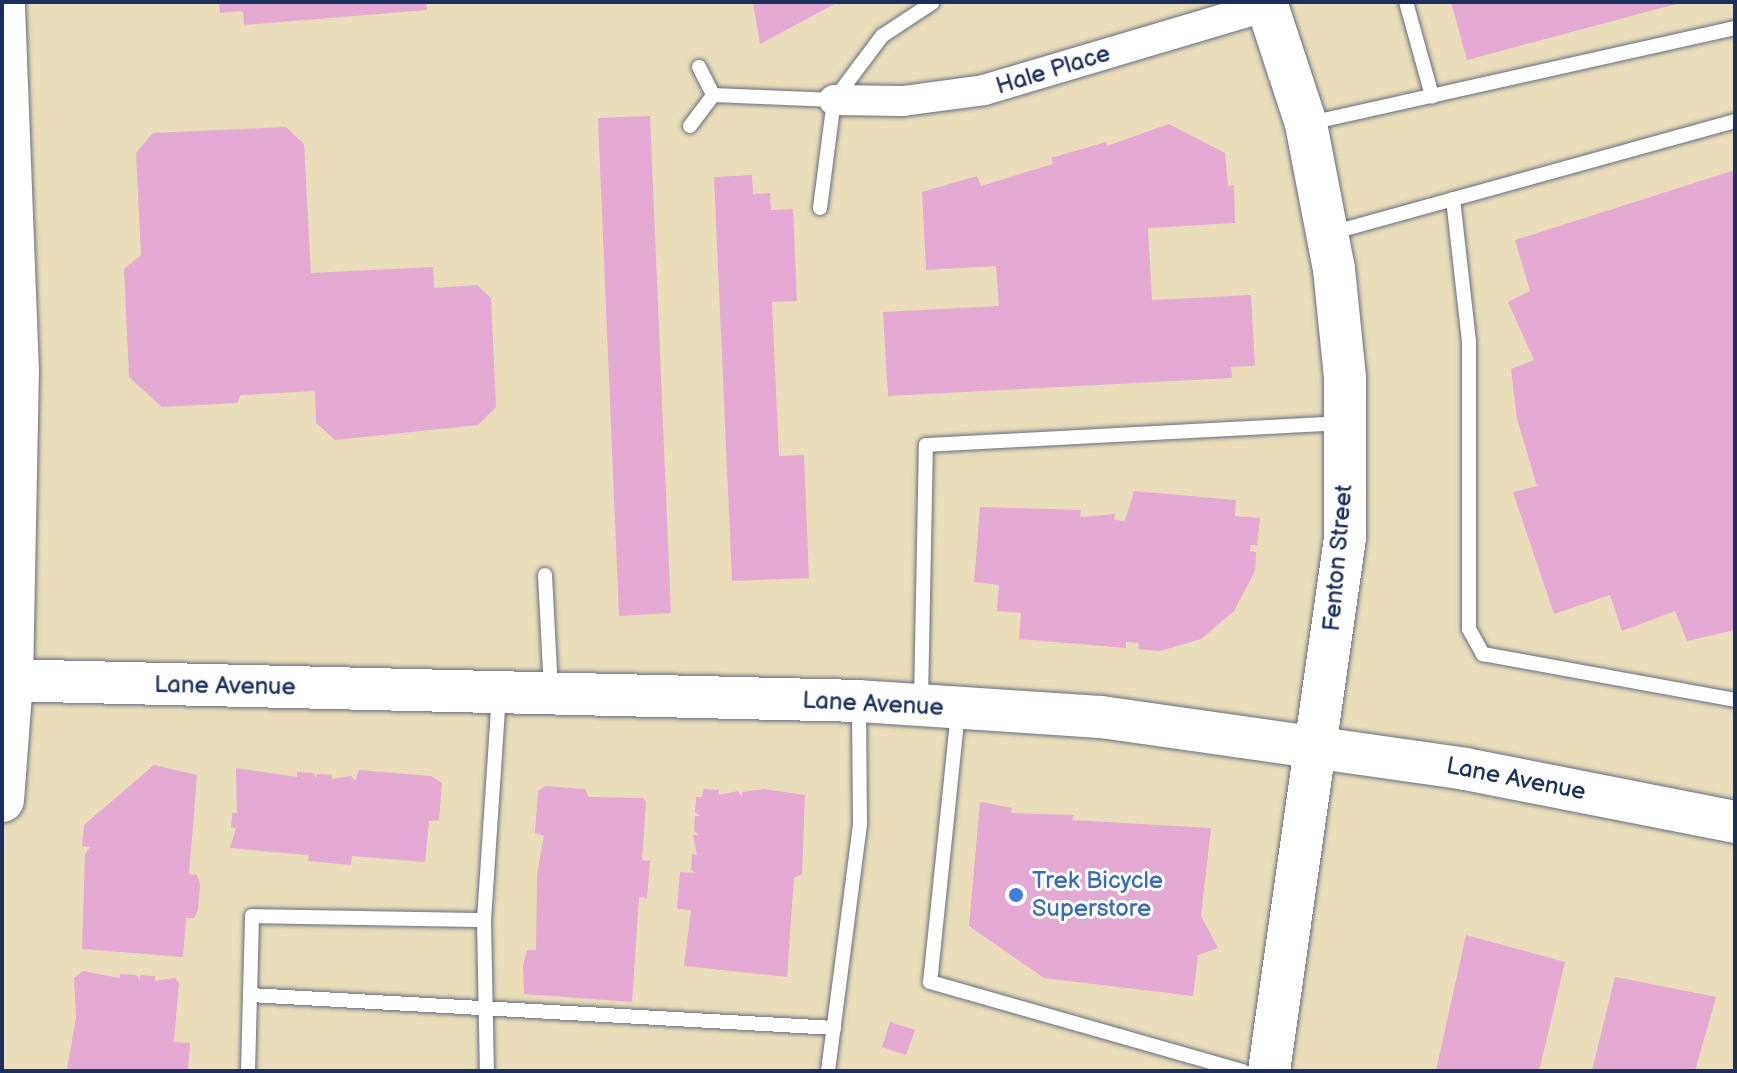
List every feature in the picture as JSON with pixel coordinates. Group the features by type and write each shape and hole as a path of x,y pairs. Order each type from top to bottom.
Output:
{"main road":[{"path":"2,800 17,371 3,2"},
{"name":"Fenton Street","path":"1266,4 1306,124 1327,234 1343,357 1345,423 1345,538 1318,748 1269,1071"},
{"name":"Lane Avenue","path":"6,680 859,701 1101,717 1465,769 1735,822"}],"street":[{"name":"Hale Place","path":"834,100 903,101 984,90 1266,4"}],"lane":[{"path":"1406,2 1432,96"},
{"path":"820,208 834,100 882,36 932,3"},
{"path":"1306,124 1735,28"},
{"path":"699,67 713,95"},
{"path":"713,95 834,100"},
{"path":"690,126 713,95"},
{"path":"1327,234 1735,121"},
{"path":"1453,199 1469,341 1469,629 1483,654 1735,700"},
{"path":"1243,1071 930,982 939,707 926,445 1345,423"},
{"path":"545,575 552,694"},
{"path":"487,1071 484,920 500,693"},
{"path":"828,1071 860,823 859,701"},
{"path":"248,1071 252,916 484,920"},
{"path":"250,995 834,1028"}],"building":[{"path":"219,2 426,2 427,10 244,25 243,11 220,13"},
{"path":"753,2 838,2 760,44"},
{"path":"1451,2 1679,2 1680,3 1467,60"},
{"path":"650,116 671,613 619,616 598,118"},
{"path":"1169,124 1225,153 1228,186 1234,185 1235,223 1148,228 1152,300 1251,295 1255,366 1231,367 1232,378 888,396 883,312 999,306 996,266 926,270 922,192 977,176 981,186 1053,164 1051,158 1106,142 1107,146"},
{"path":"286,127 304,144 311,273 433,267 434,288 477,285 491,298 496,407 478,425 335,440 316,423 315,391 241,395 237,403 162,407 129,377 124,269 141,255 136,153 153,133"},
{"path":"1735,170 1735,630 1687,641 1675,611 1622,631 1610,595 1554,614 1513,492 1537,486 1517,419 1511,369 1534,360 1508,302 1530,291 1515,240"},
{"path":"752,175 753,194 770,193 771,210 793,209 797,301 772,302 779,456 804,455 809,578 732,581 714,177"},
{"path":"1134,491 1236,500 1235,516 1260,518 1257,545 1251,545 1250,551 1256,552 1255,571 1234,611 1201,639 1160,651 1138,649 1139,643 1126,642 1126,648 1019,639 1021,613 997,611 999,585 974,582 980,507 1081,510 1080,517 1115,514 1114,520 1125,521"},
{"path":"154,765 197,775 189,874 197,875 200,884 198,910 194,918 186,918 183,957 82,949 85,854 90,847 82,846 84,825"},
{"path":"236,768 297,777 297,772 313,773 316,778 317,774 332,775 332,779 351,776 355,781 359,770 431,776 442,783 439,820 429,821 425,862 352,856 351,865 308,861 309,855 230,848 236,828 231,828 232,813 237,813"},
{"path":"546,786 585,789 589,797 643,798 646,802 642,860 650,861 647,898 639,897 632,1002 524,994 523,965 527,950 536,950 537,874 544,836 535,833 538,791"},
{"path":"704,789 719,790 719,795 738,791 742,797 742,792 764,789 805,795 802,874 794,878 787,977 684,966 691,910 677,909 680,872 696,873 691,870 692,854 697,855 693,835 699,835 694,831 695,816 700,816 695,812 696,797 702,797"},
{"path":"980,802 1012,808 1011,813 1074,815 1072,820 1211,828 1201,916 1218,948 1198,955 1193,996 1044,978 969,926"},
{"path":"1466,935 1565,962 1539,1071 1436,1071"},
{"path":"83,971 120,978 120,974 137,975 140,980 140,975 155,976 155,981 175,978 179,983 174,1042 190,1043 188,1071 67,1070 76,1017 74,978"},
{"path":"1615,977 1716,997 1695,1071 1592,1071"},
{"path":"890,1022 915,1030 906,1055 882,1047"}],"place":[{"name":"Trek Bicycle Superstore","path":"1016,895"}]}
